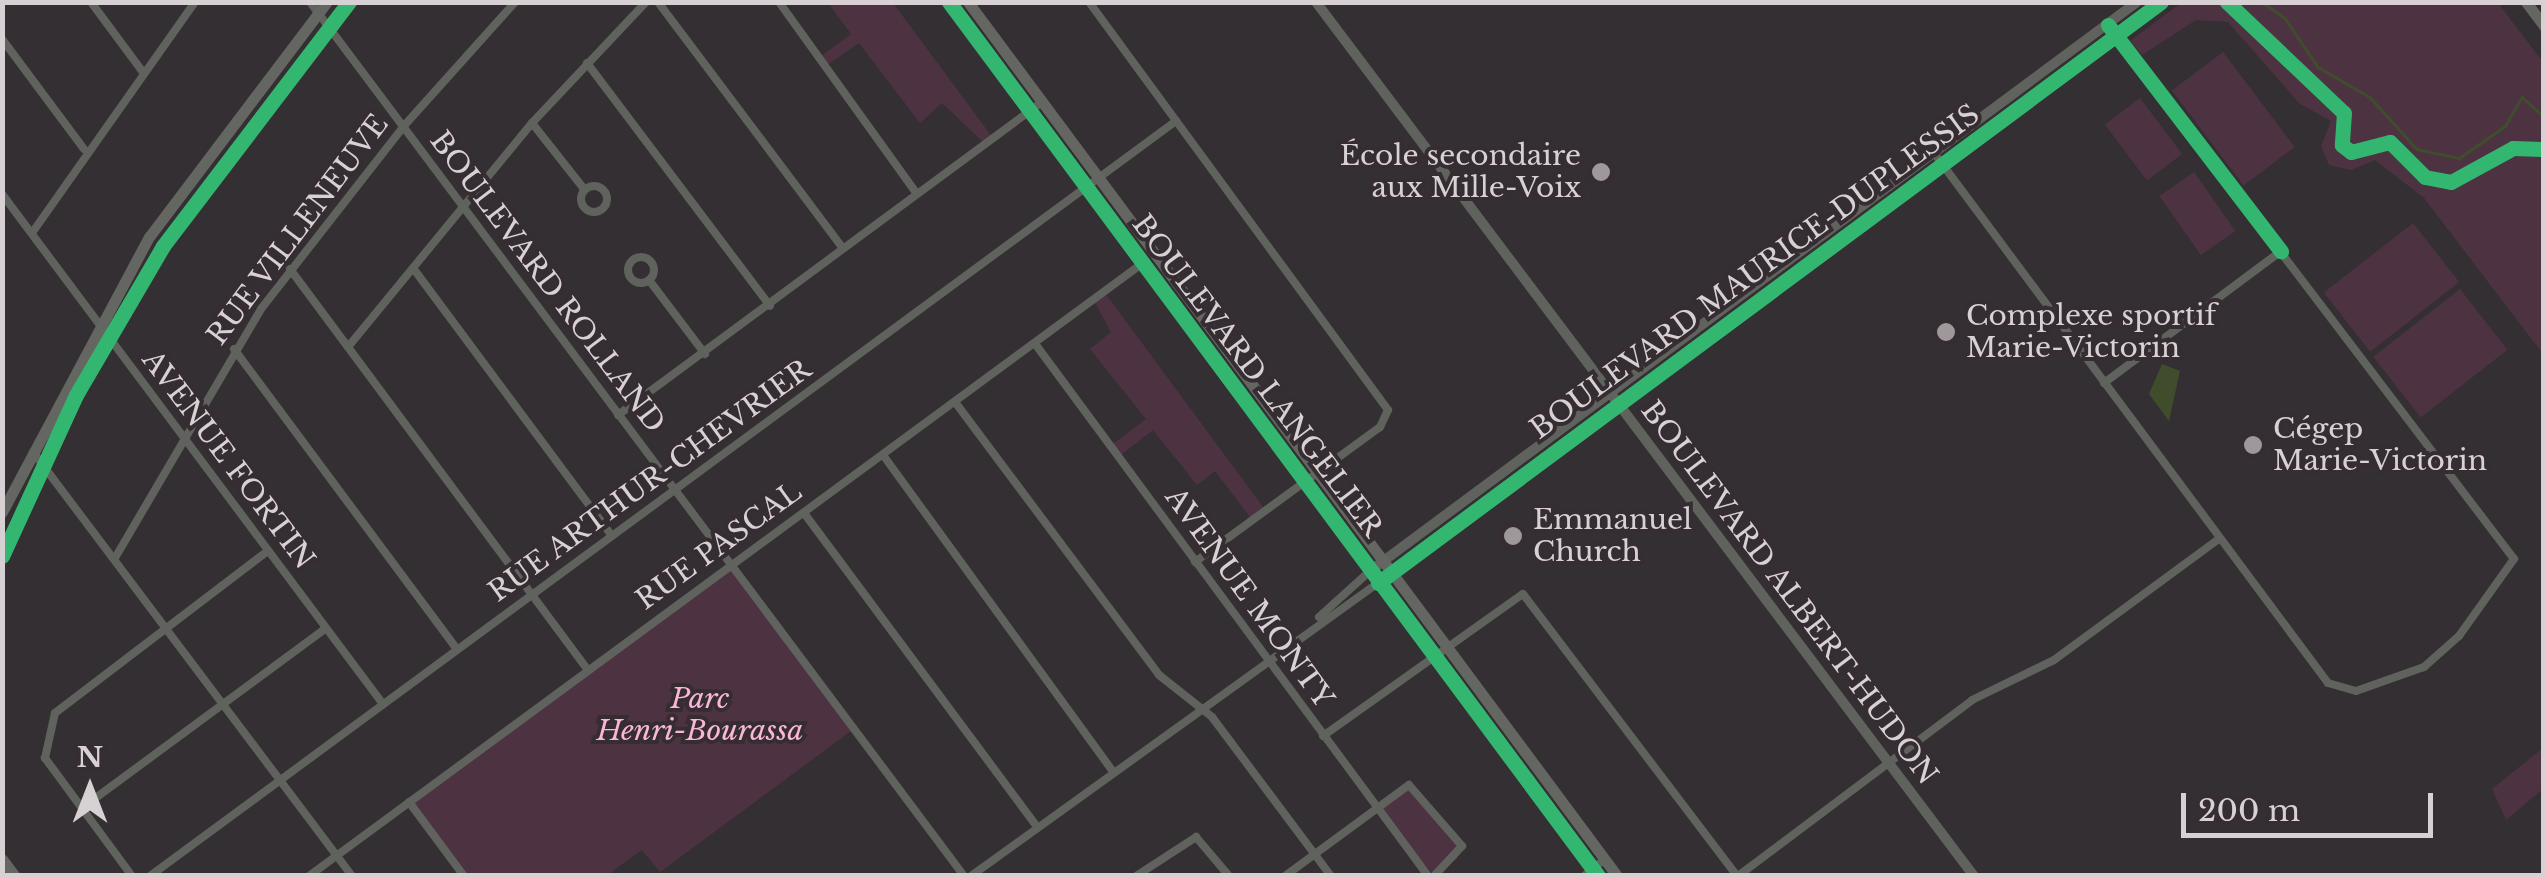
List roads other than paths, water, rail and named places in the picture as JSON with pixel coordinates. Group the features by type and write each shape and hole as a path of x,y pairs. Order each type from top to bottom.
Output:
{"main road":[{"path":"2,556 7,531 108,337 212,174 349,2"},
{"name":"BOULEVARD LANGELIER","path":"948,2 1592,873"},
{"name":"BOULEVARD LANGELIER","path":"968,2 1617,876"},
{"path":"2526,2 2544,26"},
{"path":"2,512 98,322 198,165 318,6"},
{"path":"2,859 15,876"}],"street":[{"path":"91,2 142,72"},
{"path":"32,233 84,149 195,2"},
{"name":"RUE VILLENEUVE","path":"115,558 234,349 290,270 403,127 515,2"},
{"path":"348,347 532,123 646,2"},
{"path":"658,2 843,248"},
{"path":"779,2 917,194"},
{"path":"1088,2 1389,415 1318,473 1195,562"},
{"name":"BOULEVARD ALBERT-HUDON","path":"1316,2 1974,876"},
{"name":"BOULEVARD MAURICE-DUPLESSIS","path":"968,876 1319,617 1383,561 2137,2"},
{"name":"BOULEVARD MAURICE-DUPLESSIS","path":"1319,617 1392,573 2160,2"},
{"name":"BOULEVARD ROLLAND","path":"318,6 328,26 461,206 968,876"},
{"path":"1934,153 2328,683 2361,690 2437,658 2514,558 2108,25"},
{"path":"2,40 84,149"},
{"path":"587,63 770,306"},
{"path":"618,414 705,354 1042,102"},
{"name":"RUE ARTHUR-CHEVRIER","path":"150,876 1176,121"},
{"path":"532,123 585,190"},
{"name":"AVENUE FORTIN","path":"2,194 382,704"},
{"path":"2104,382 2281,251"},
{"name":"RUE PASCAL","path":"309,876 1156,255"},
{"path":"412,268 611,535"},
{"path":"290,270 588,670"},
{"path":"649,280 705,354"},
{"name":"AVENUE MONTY","path":"1036,345 1323,736 1431,876"},
{"path":"234,349 458,649"},
{"path":"956,402 1159,675 1196,708 1330,876"},
{"path":"31,450 352,876"},
{"path":"882,456 1113,771"},
{"path":"804,513 1038,827"},
{"path":"1323,736 1516,594 1529,598 1737,876 1988,690 2054,660 2219,538"},
{"path":"132,876 43,753 56,711 268,551"},
{"path":"82,808 326,628"},
{"path":"1286,876 1409,786 1422,792 1462,846 1431,876"},
{"path":"409,802 464,876"},
{"path":"1136,876 1196,837 1229,876"},
{"path":"1592,873 1605,860"}],"waterway":[{"path":"2262,2 2285,18 2318,67 2370,97 2417,149 2459,158 2505,126 2522,97 2544,117"}],"place":[{"name":"École secondaire aux Mille-Voix","path":"1601,172"},
{"name":"Complexe sportif Marie-Victorin","path":"1946,332"},
{"name":"Cégep Marie-Victorin","path":"2253,445"},
{"name":"Emmanuel Church","path":"1513,536"}],"park label":[{"name":"Parc Henri-Bourassa","path":"700,715"}]}
